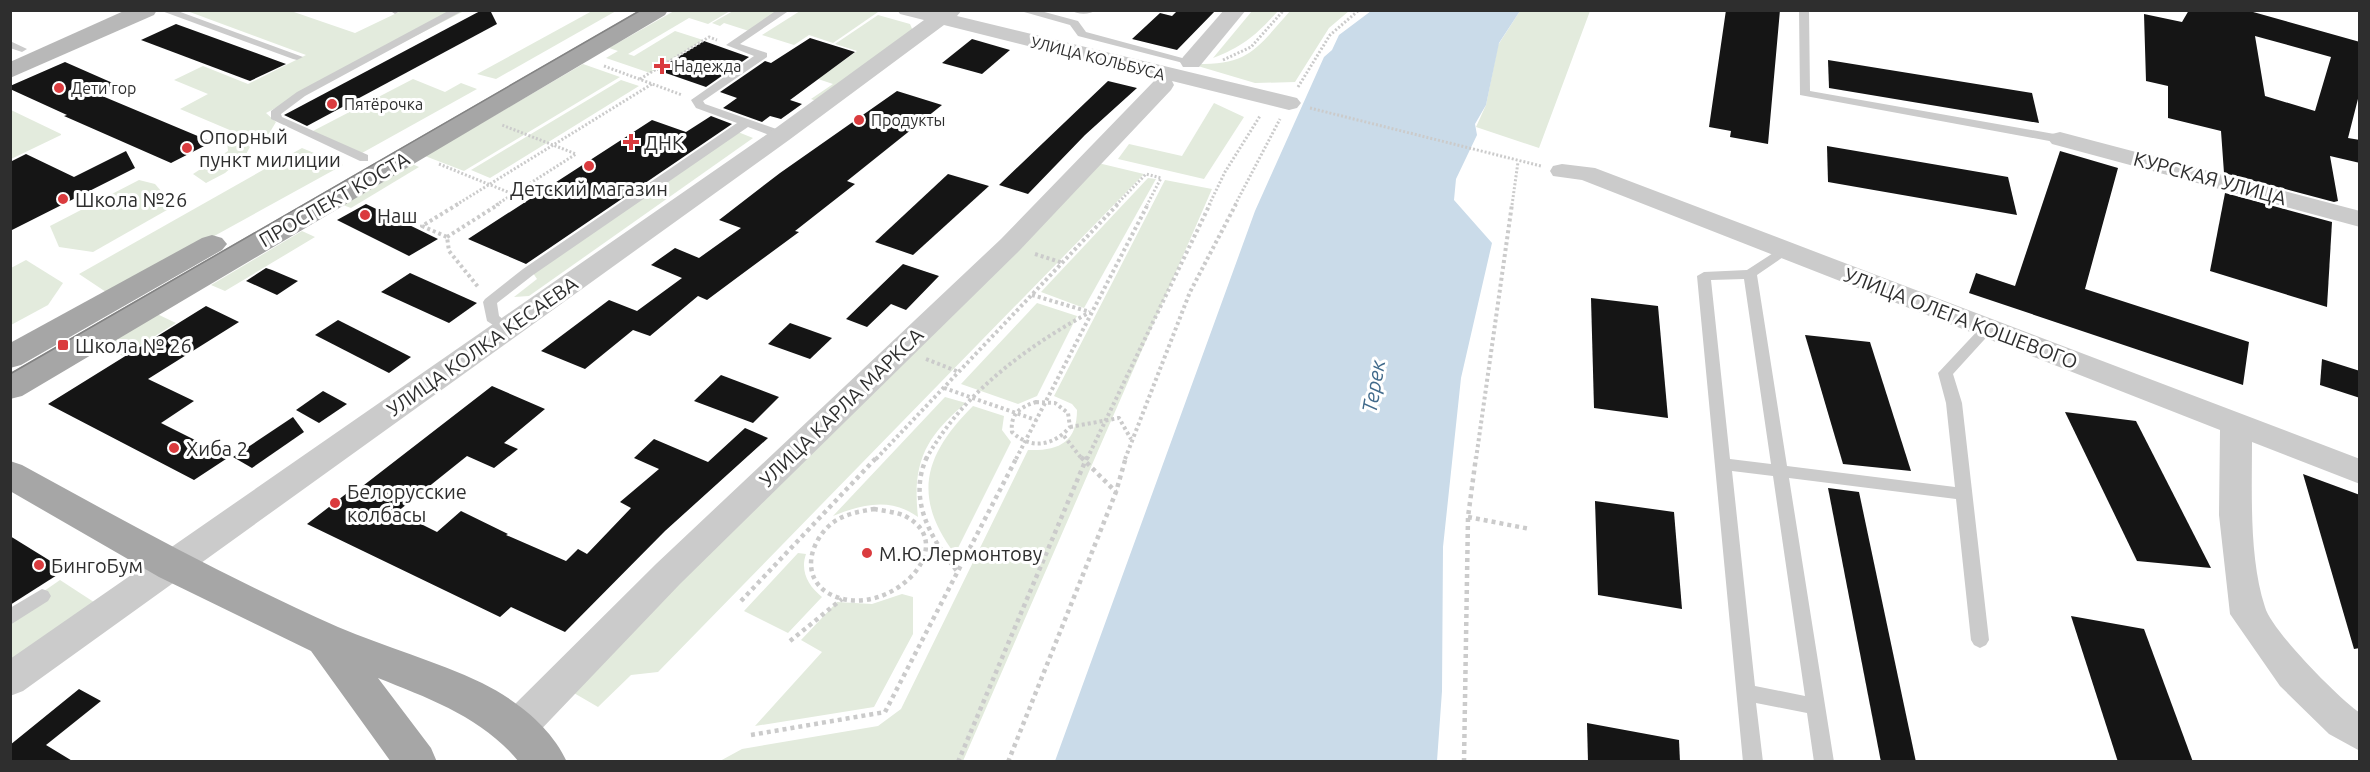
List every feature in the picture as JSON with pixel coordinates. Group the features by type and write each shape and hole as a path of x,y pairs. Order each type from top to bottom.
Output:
{"main road":[{"name":"ПРОСПЕКТ КОСТА","path":"10,357 624,10"},
{"name":"ПРОСПЕКТ КОСТА","path":"10,388 657,10"},
{"path":"10,474 172,566 325,639 468,696 517,728 546,762"},
{"path":"325,639 416,762"}],"street":[{"path":"14,49 110,10"},
{"path":"10,71 146,10"},
{"name":"УЛИЦА КОЛЬБУСА","path":"907,10 945,15 1279,101"},
{"path":"1191,62 1236,10"},
{"name":"УЛИЦА КОЛКА КЕСАЕВА","path":"10,680 781,135 945,15"},
{"name":"УЛИЦА КАРЛА МАРКСА","path":"517,728 668,574 1010,245 1163,85"},
{"name":"КУРСКАЯ УЛИЦА","path":"2060,139 2360,219"},
{"name":"УЛИЦА ОЛЕГА КОШЕВОГО","path":"1562,171 1586,173 2360,472"},
{"path":"2236,423 2236,515 2248,614 2293,675 2342,723 2360,734"}],"lane":[{"path":"164,10 297,57"},
{"path":"364,158 277,119 275,113 301,94 459,10"},
{"path":"731,45 785,10"},
{"path":"1022,10 1074,23 1082,34 1191,62"},
{"path":"1076,10 1091,10"},
{"path":"1804,10 1804,93 2060,139"},
{"path":"731,45 763,55 697,100 700,106 781,135"},
{"path":"507,328 492,318 490,302 528,272 747,122"},
{"path":"1753,762 1704,276 1750,274 1784,250"},
{"path":"1750,274 1824,762"},
{"path":"1980,640 1954,403 1945,373 1987,329"},
{"path":"1723,464 1782,474 1965,494"},
{"path":"10,618 42,596"},
{"path":"1746,693 1816,706"}],"path":[{"path":"1191,62 1233,57 1251,47 1284,10"},
{"path":"958,762 1084,462 1106,421 1225,172 1330,35 1359,10"},
{"path":"639,80 709,38 731,45"},
{"path":"578,57 697,100"},
{"path":"447,237 422,226 652,84"},
{"path":"1279,101 1518,162 1562,171"},
{"path":"1008,762 1116,492 1131,439 1190,292 1279,101"},
{"path":"447,237 576,154 477,115"},
{"path":"414,153 513,194"},
{"path":"1464,762 1468,517 1518,162"},
{"path":"741,601 1146,174 1161,178 885,712 751,735"},
{"path":"447,237 449,251 490,302"},
{"path":"1032,295 1090,312"},
{"path":"957,571 942,553 921,509 919,486 922,465 937,439 974,398 1034,345 1090,312"},
{"path":"900,349 959,372"},
{"path":"944,388 1035,420"},
{"path":"1070,427 1068,413 1054,403 1028,404 1015,412 1011,419 1012,432 1024,442 1050,443 1064,435 1070,427 1119,418 1131,439"},
{"path":"1064,435 1084,462 1116,492"},
{"path":"874,509 893,510 910,517 921,528 927,542 926,558 917,574 903,587 883,597 862,600 842,599 825,591 813,579 809,564 812,548 821,533 845,516 874,509"},
{"path":"1468,517 1530,529"},
{"path":"921,528 928,525"},
{"path":"789,641 842,599"}],"shaded area":[{"path":"187,11 291,11 355,33 401,11 464,11 266,113 276,122 267,137 251,145 245,156 225,173 206,183 193,174 228,151 227,142 232,131 180,109 208,94 174,80 203,66 248,84 306,55"},
{"path":"592,11 616,11 496,79 477,74"},
{"path":"674,11 730,11 708,24 689,18 628,54 634,56 675,31 703,40 650,73 606,58 618,51 609,48"},
{"path":"733,11 780,11 749,31 724,23 720,26 712,23"},
{"path":"800,11 878,12 833,43 809,35 794,45 762,35"},
{"path":"1252,11 1278,11 1249,39 1213,58"},
{"path":"1290,11 1349,11 1329,28 1295,82 1255,83 1191,64 1225,62 1248,53 1267,37"},
{"path":"1520,11 1590,11 1539,148 1476,127 1486,105 1498,45"},
{"path":"878,15 910,24 913,31 816,101 811,99 833,84 818,79 857,51 835,44"},
{"path":"583,64 620,77 464,171 425,156"},
{"path":"413,79 445,92 461,83 477,89 362,153 311,132"},
{"path":"621,80 639,86 490,178 471,170"},
{"path":"1214,103 1244,117 1204,179 1118,159 1129,144 1182,156"},
{"path":"11,110 61,134 61,135 11,159"},
{"path":"738,132 753,138 529,296 514,297 537,279 533,273"},
{"path":"302,148 343,165 109,294 79,274"},
{"path":"1098,163 1144,174 658,672 631,675 598,707 567,689"},
{"path":"412,164 419,167 351,208 343,205"},
{"path":"1148,178 1156,179 1084,308 1041,292"},
{"path":"139,180 155,184 174,206 93,252 59,247 50,226"},
{"path":"1165,180 1212,189 963,761 720,761 742,749 878,726 901,709 1028,450 1048,449 1064,443 1074,430 1077,410 1072,404 1054,396"},
{"path":"302,231 315,237 225,291 211,285"},
{"path":"26,260 63,283 48,305 11,325 11,268"},
{"path":"1037,303 1077,316 1037,396 1018,404 961,384"},
{"path":"157,314 176,323 123,356 103,346"},
{"path":"945,397 966,403 940,428 924,452 917,481 918,517 908,511 887,505 855,508 833,516"},
{"path":"973,406 1004,416 1002,430 1011,442 955,554 941,533 932,513 929,494 930,476 944,441"},
{"path":"798,553 806,554 804,566 807,578 822,597 788,633 744,611"},
{"path":"60,580 106,610 11,679 11,614"},
{"path":"902,594 913,597 913,634 874,707 755,726 822,652 801,640 837,602 872,604"}],"water":[{"name":"Терек","path":"1371,11 1520,11 1499,43 1486,105 1475,124 1477,135 1456,179 1454,200 1492,243 1461,378 1443,547 1442,691 1437,761 1055,761 1255,211 1324,57 1332,50 1339,35"}],"building":[{"path":"482,10 490,10 497,24 307,126 284,115"},
{"path":"1178,10 1216,10 1177,50 1132,39 1160,13 1172,16"},
{"path":"1726,10 1780,10 1768,144 1730,137 1731,131 1709,127"},
{"path":"2189,10 2246,10 2360,42 2360,91 2348,138 2360,140 2360,163 2330,156 2338,201 2334,202 2224,173 2221,131 2168,118 2168,86 2146,81 2144,14 2182,22","holes":["2255,36 2331,57 2315,111 2265,96"]},
{"path":"176,24 286,64 250,81 141,40"},
{"path":"810,38 855,52 790,100 802,104 781,119 770,116 762,122 723,108 737,98 720,92 765,61 771,63"},
{"path":"972,39 1010,50 982,74 942,63"},
{"path":"704,41 749,57 706,87 657,70"},
{"path":"1828,60 2032,93 2039,123 1829,88"},
{"path":"65,62 115,84 95,93 212,142 171,163 64,116 67,115 10,89 10,86"},
{"path":"1108,81 1137,88 1085,135 1028,194 999,185"},
{"path":"897,91 942,105 847,181 855,184 795,231 799,232 707,300 698,296 650,336 633,330 585,369 541,351 609,300 637,311 682,278 651,265 675,248 699,258 741,228 719,220 780,173"},
{"path":"711,116 732,124 526,264 468,239 652,120 686,132"},
{"path":"1827,146 2008,177 2017,215 1828,182"},
{"path":"126,151 135,168 10,231 10,162 26,154 74,177"},
{"path":"2060,151 2118,168 2085,289 2249,342 2243,385 1969,293 1976,273 2015,286"},
{"path":"948,174 989,186 913,255 875,242"},
{"path":"2225,193 2332,222 2327,307 2210,271"},
{"path":"366,204 438,239 409,256 337,220"},
{"path":"903,264 939,276 906,310 891,304 867,327 846,319"},
{"path":"266,268 298,281 277,295 246,281"},
{"path":"410,273 477,303 449,323 381,292"},
{"path":"1591,298 1658,306 1668,418 1594,408"},
{"path":"206,306 239,322 148,379 194,401 161,423 229,457 194,480 48,404"},
{"path":"338,320 411,357 389,373 315,335"},
{"path":"790,323 832,338 810,359 768,344"},
{"path":"1805,335 1870,342 1911,471 1843,464"},
{"path":"2322,359 2360,371 2360,398 2320,385"},
{"path":"721,375 779,397 753,423 694,401"},
{"path":"492,386 545,409 504,443 518,449 494,468 467,456 397,512 437,532 461,511 508,534 506,535 566,561 578,549 587,554 631,508 620,502 659,469 634,458 654,439 708,462 745,428 768,438 665,531 565,632 511,607 500,617 307,524 351,490 355,492"},
{"path":"323,391 347,404 319,423 296,410"},
{"path":"2065,412 2136,421 2211,568 2137,561"},
{"path":"293,417 304,432 252,468 233,457"},
{"path":"2303,474 2360,495 2360,648 2354,649"},
{"path":"1828,488 1859,492 1916,762 1881,762"},
{"path":"1595,501 1674,512 1682,609 1598,595"},
{"path":"10,536 65,570 10,605"},
{"path":"2071,616 2144,629 2193,762 2118,762"},
{"path":"79,689 101,701 46,745 74,762 10,762 10,745"},
{"path":"1587,723 1679,740 1680,762 1588,762"}],"tram line":[{"path":"10,374 641,10"}],"place":[{"name":"Надежда","path":"662,66"},
{"name":"Дети гор","path":"59,88"},
{"name":"Пятёрочка","path":"332,104"},
{"name":"Продукты","path":"859,120"},
{"name":"ДНК","path":"631,142"},
{"name":"Опорный пункт милиции","path":"187,148"},
{"name":"Детский магазин","path":"589,166"},
{"name":"Школа №26","path":"63,199"},
{"name":"Наш","path":"365,215"},
{"name":"Школа № 26","path":"63,345"},
{"name":"Хиба 2","path":"174,448"},
{"name":"Белорусские колбасы","path":"335,503"},
{"name":"М.Ю.Лермонтову","path":"867,553"},
{"name":"БингоБум","path":"39,565"}]}
